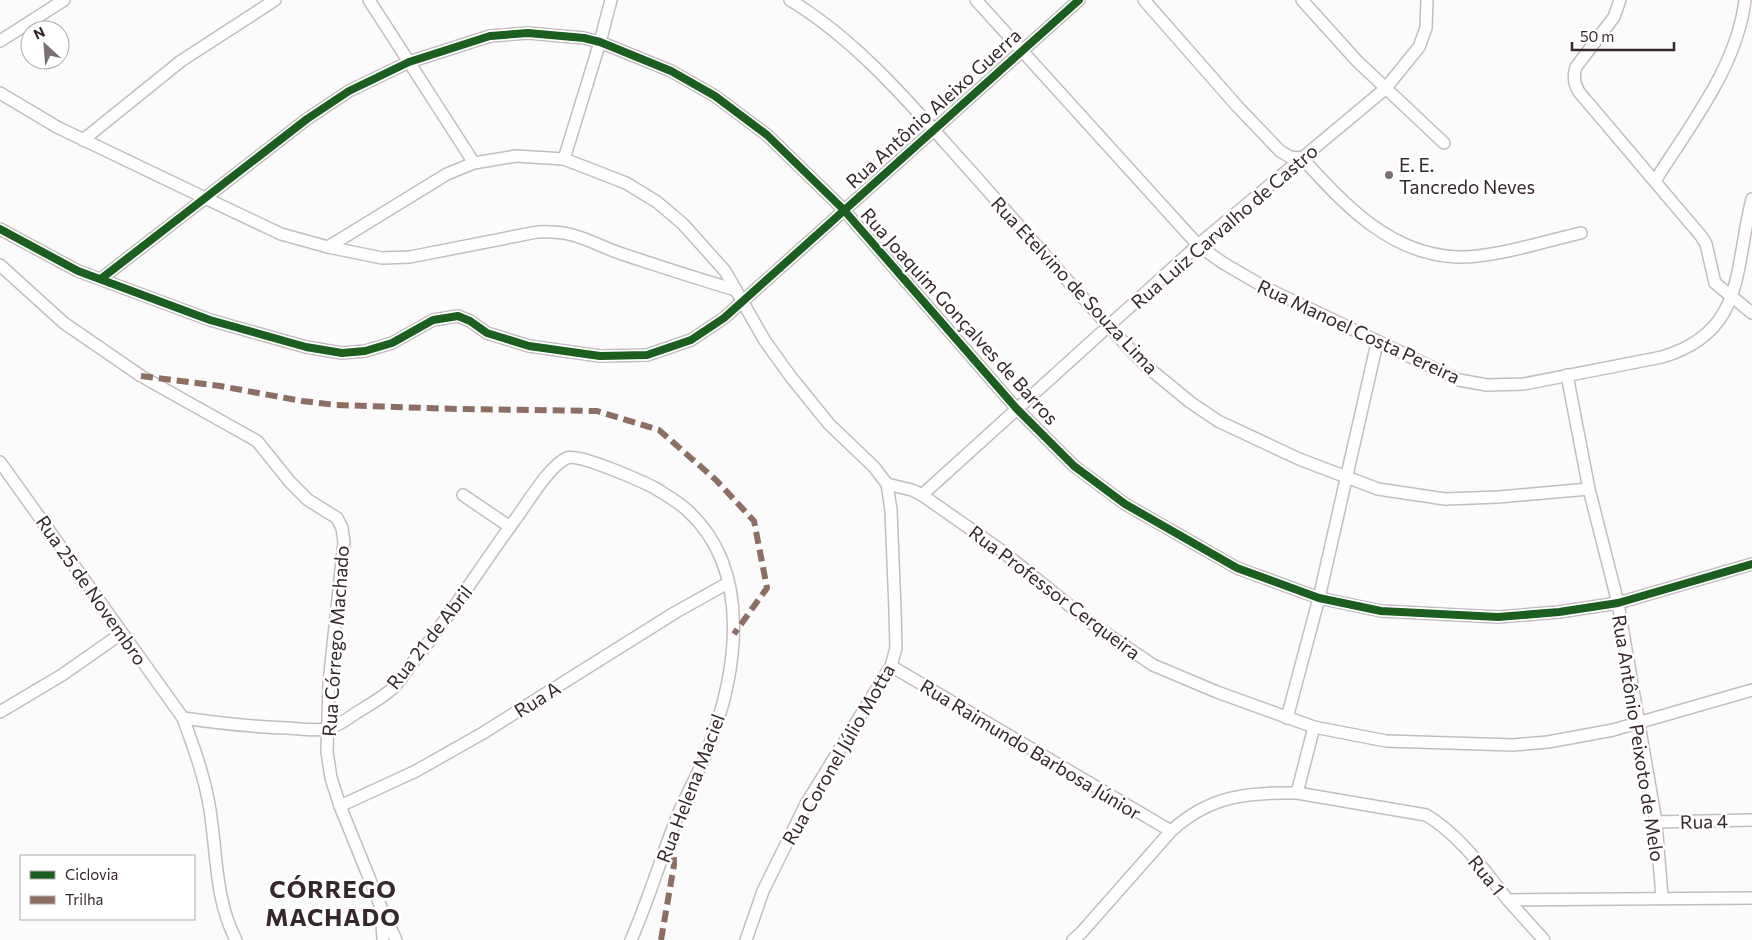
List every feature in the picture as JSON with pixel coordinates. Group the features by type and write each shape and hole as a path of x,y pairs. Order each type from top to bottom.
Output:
{"street":[{"path":"0,41 64,0"},
{"path":"83,140 181,62 275,0"},
{"path":"369,0 474,162"},
{"path":"564,159 600,42 610,0"},
{"name":"Rua Etelvino de Souza Lima","path":"790,0 808,11 844,40 933,129 1145,365 1190,402 1218,421 1299,460 1378,489 1446,499 1498,497 1589,489"},
{"name":"Rua Manoel Costa Pereira","path":"976,0 1023,49 1198,246 1266,288 1459,380 1488,385 1524,384 1662,357 1685,350 1704,337 1724,316 1732,298 1752,199"},
{"name":"Rua Antônio Aleixo Guerra","path":"0,229 78,271 102,278 210,320 306,347 342,353 365,351 383,346 433,320 458,316 470,321 487,333 530,346 600,356 647,355 691,340 724,318 1079,0"},
{"path":"1144,0 1237,106 1280,150 1290,157 1302,158 1354,213 1377,230 1413,248 1458,257 1482,255 1581,232"},
{"path":"1302,0 1357,61 1444,143"},
{"name":"Rua Luiz Carvalho de Castro","path":"922,495 1016,408 1198,246 1386,89 1419,48 1426,28 1427,0"},
{"path":"1620,0 1614,17 1576,67 1574,74 1575,85 1578,92 1701,236 1706,244 1712,277 1720,288 1752,313"},
{"path":"1655,181 1720,75 1743,22 1745,0"},
{"name":"Rua Joaquim Gonçalves de Barros","path":"102,278 307,119 349,92 408,62 490,36 528,33 584,38 600,42 671,72 716,96 767,135 843,210 1016,408 1074,466 1125,504 1237,568 1319,598 1381,611 1498,617 1618,604 1752,564"},
{"path":"0,93 56,127 204,198 281,234 328,247 382,258 410,257 537,232 558,231 579,236 622,254 736,290"},
{"name":"Rua Coronel Júlio Motta","path":"328,247 447,174 474,162 516,156 564,159 626,182 657,202 683,224 725,271 742,302 791,378 829,424 874,467 887,484 891,510 896,610 896,648 892,666 806,804 763,891 746,940"},
{"path":"1740,257 1752,245"},
{"name":"Rua Córrego Machado","path":"1,269 64,323 141,376 257,441 290,482 308,500 337,518 342,528 344,542 327,729 331,778 340,806 381,907 383,940"},
{"path":"1287,718 1319,598 1377,342"},
{"name":"Rua Antônio Peixoto de Melo","path":"1567,375 1589,489 1618,604 1640,723 1656,822 1662,897"},
{"name":"Rua Helena Maciel","path":"565,459 577,456 589,460 649,485 680,505 700,524 712,540 722,562 734,611 734,634 720,713 709,746 680,810 647,903 631,940"},
{"name":"Rua 21 de Abril","path":"327,729 345,720 393,688 435,635 510,527 551,473 565,459"},
{"name":"Rua 25 de Novembro","path":"0,462 183,718 199,762 210,808 220,901 226,921 236,940"},
{"name":"Rua Professor Cerqueira","path":"887,484 912,490 922,495 1002,551 1030,576 1127,649 1154,664 1217,692 1314,727 1386,741 1513,745 1548,742 1640,723 1752,690"},
{"path":"463,495 510,527"},
{"name":"Rua A","path":"340,806 416,771 466,743 676,612 728,583"},
{"path":"0,712 62,675 122,633"},
{"name":"Rua Raimundo Barbosa Júnior","path":"892,666 1171,831"},
{"path":"183,718 244,726 327,729"},
{"path":"1297,793 1314,727"},
{"name":"Rua 1","path":"1073,940 1171,831 1200,808 1260,792 1297,793 1426,815 1441,824 1474,858 1508,900 1662,897 1752,898"},
{"name":"Rua 4","path":"1656,822 1752,820"},
{"path":"1508,900 1544,940"},
{"path":"381,907 396,940"}],"marked path":[{"path":"141,376 220,386 302,401 336,405 597,411 659,430 716,480 754,521 767,588 734,634"},
{"path":"661,940 674,865 673,830"}],"cycle path":[{"path":"0,229 78,271 210,320 306,347 342,353 365,351 392,343 433,320 458,316 470,321 487,333 529,346 600,356 647,355 691,340 724,318 1079,0"},
{"path":"102,278 307,119 349,91 409,62 490,36 528,33 584,38 600,42 671,71 715,96 767,135 843,209 1016,408 1074,466 1125,504 1237,568 1319,598 1381,611 1498,617 1559,612 1618,603 1752,564"}],"place":[{"name":"E. E. Tancredo Neves","path":"1389,175"}],"district":[{"name":"CÓRREGO MACHADO","path":"333,902"}]}
